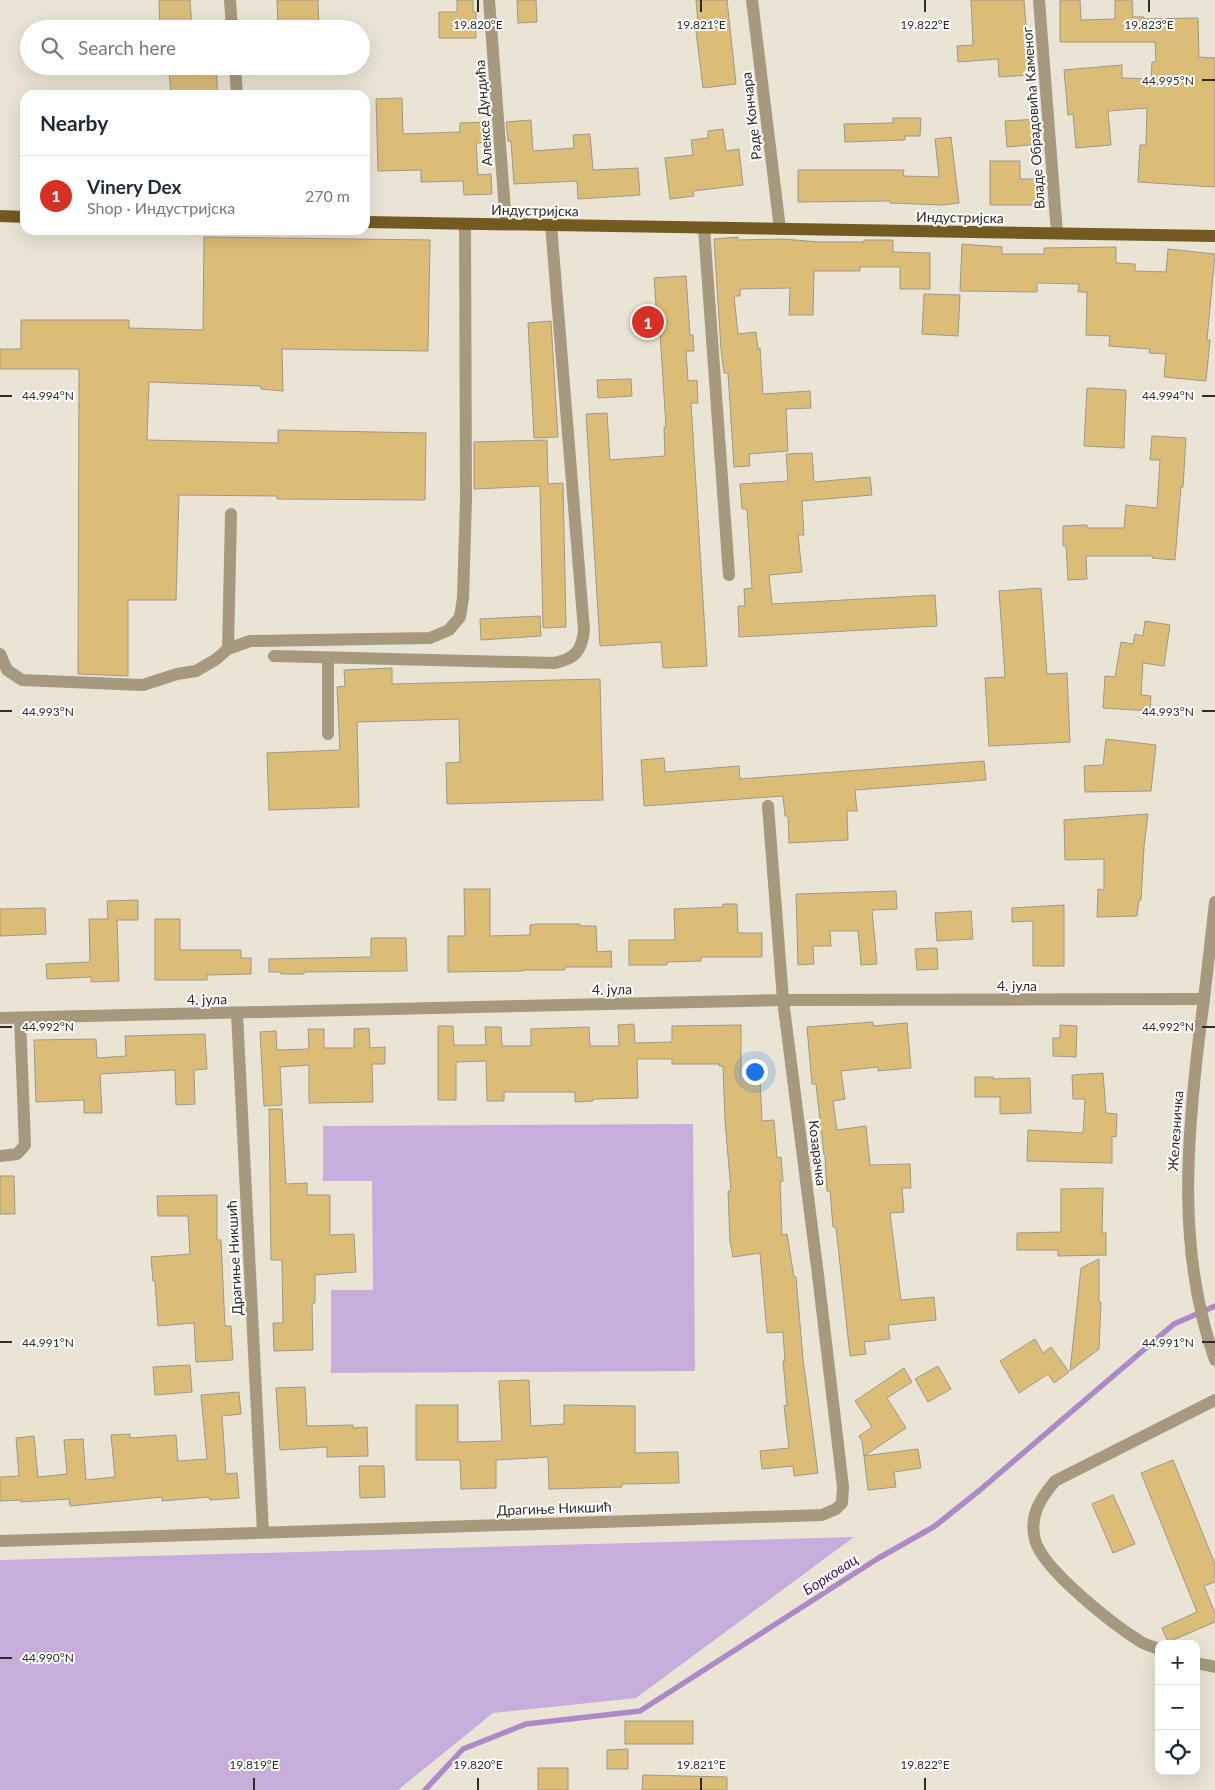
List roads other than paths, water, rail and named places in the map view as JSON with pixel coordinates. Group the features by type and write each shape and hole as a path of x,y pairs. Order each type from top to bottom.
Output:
{"main road":[{"path":"0,216 20,217"},
{"name":"Индустријска","path":"370,222 1215,236"}],"street":[{"path":"230,0 231,20"},
{"name":"Алексе Дундића","path":"490,0 506,224"},
{"name":"Раде Кончара","path":"752,0 780,229"},
{"name":"Владе Обрадовића Каменог","path":"1039,0 1057,233"},
{"path":"236,75 237,90"},
{"path":"142,675 176,674 196,671 215,660 228,649 250,641 430,638 449,630 460,617 463,598 466,499 465,224"},
{"path":"274,656 554,663 567,660 578,651 583,642 584,630 551,225"},
{"path":"704,228 729,575"},
{"path":"228,649 231,514"},
{"path":"0,654 7,670 22,680 143,685 176,674"},
{"path":"328,658 328,734"},
{"name":"Козарачка","path":"768,806 783,1000 843,1487 842,1503"},
{"name":"Железничка","path":"1215,902 1192,1100 1188,1157 1188,1230 1205,1332 1215,1360"},
{"name":"4. јула","path":"0,1018 783,1000 1204,999"},
{"name":"Драгиње Никшић","path":"237,1013 263,1532"},
{"path":"0,1156 17,1154 25,1145 20,1018"},
{"path":"1155,1647 1142,1642 1115,1623 1068,1584 1044,1557 1035,1541 1033,1526 1035,1512 1042,1496 1055,1481 1215,1400"},
{"name":"Драгиње Никшић","path":"0,1541 822,1515 836,1509 842,1503"},
{"path":"1200,1664 1215,1667"}],"waterway":[{"name":"Борковац","path":"425,1790 463,1749 526,1724 640,1711 877,1559 935,1526 980,1490 1174,1324 1215,1306"}],"place":[{"name":"Vinery Dex","path":"648,322"}]}
